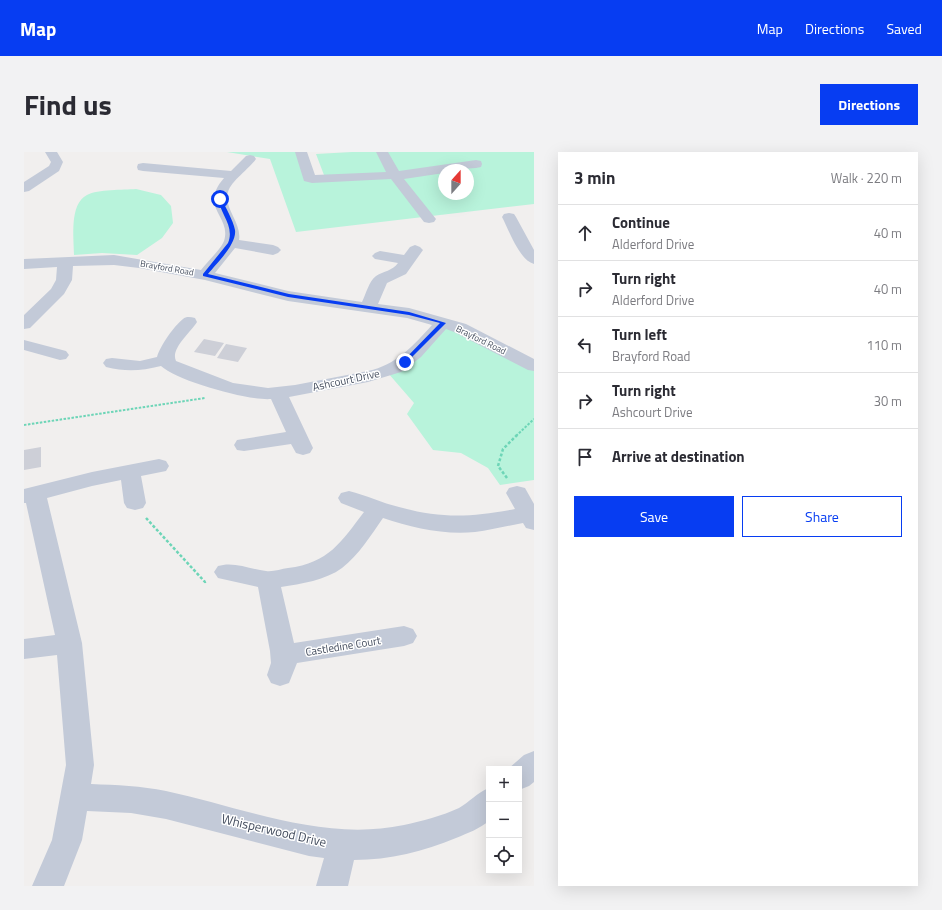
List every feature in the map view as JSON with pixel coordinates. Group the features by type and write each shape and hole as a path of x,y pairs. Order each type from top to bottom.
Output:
{"street":[{"path":"24,188 54,168 56,162 51,152"},
{"path":"301,152 309,178 312,179 394,175 476,164"},
{"path":"382,152 394,175 429,219"},
{"path":"205,275 233,238 233,230 220,199 222,191 250,159"},
{"path":"143,167 172,165 235,175"},
{"path":"32,170 48,173"},
{"path":"510,217 527,238 528,254 534,259"},
{"path":"230,243 273,250"},
{"path":"368,308 381,280 400,271 412,255 380,256"},
{"name":"Brayford Road","path":"24,264 114,260 139,263 205,275 288,296 409,313 460,328 533,365"},
{"path":"24,324 58,291 64,280 65,263"},
{"path":"112,363 140,366 166,360 165,358 169,349 189,322"},
{"name":"Ashcourt Drive","path":"166,360 173,367 210,382 266,394 278,393 375,375 394,368 412,356 443,323"},
{"path":"25,346 60,355"},
{"path":"244,445 301,443 278,393"},
{"path":"48,886 67,840 80,765 69,643 30,495 92,479 159,466"},
{"path":"130,471 135,503"},
{"path":"349,498 378,509 407,517 454,524 474,524 531,518 517,492"},
{"path":"226,572 268,580 298,576 319,570 334,562 349,548 378,509"},
{"name":"Castledine Court","path":"268,580 282,665 404,636"},
{"path":"24,649 69,643"},
{"path":"522,774 534,764"},
{"name":"Whisperwood Drive","path":"75,797 131,799 166,805 309,841 343,845 364,845 404,840 434,832 470,818 486,805"},
{"path":"332,886 343,845"}],"path":[{"path":"24,425 228,395 239,389"},
{"path":"517,492 498,466 503,449 534,419"},
{"path":"135,503 141,513 205,582 216,580 226,572"}],"green space":[{"path":"227,152 302,152 312,179 324,175 316,154 352,152 534,152 534,204 296,232 270,159"},
{"path":"136,189 161,195 171,206 173,223 162,238 137,255 102,253 74,255 73,231 75,213 81,199 87,195 97,192"},
{"path":"444,326 534,369 534,480 500,485 488,468 461,453 433,450 407,414 414,403 388,373"}],"building":[{"path":"204,339 224,343 215,356 194,352"},
{"path":"226,344 247,348 238,362 217,358"},
{"path":"41,447 41,467 24,470 24,450"}],"route":[{"path":"220,199 233,230 233,238 205,275 288,296 409,313 443,323 405,362"}]}
